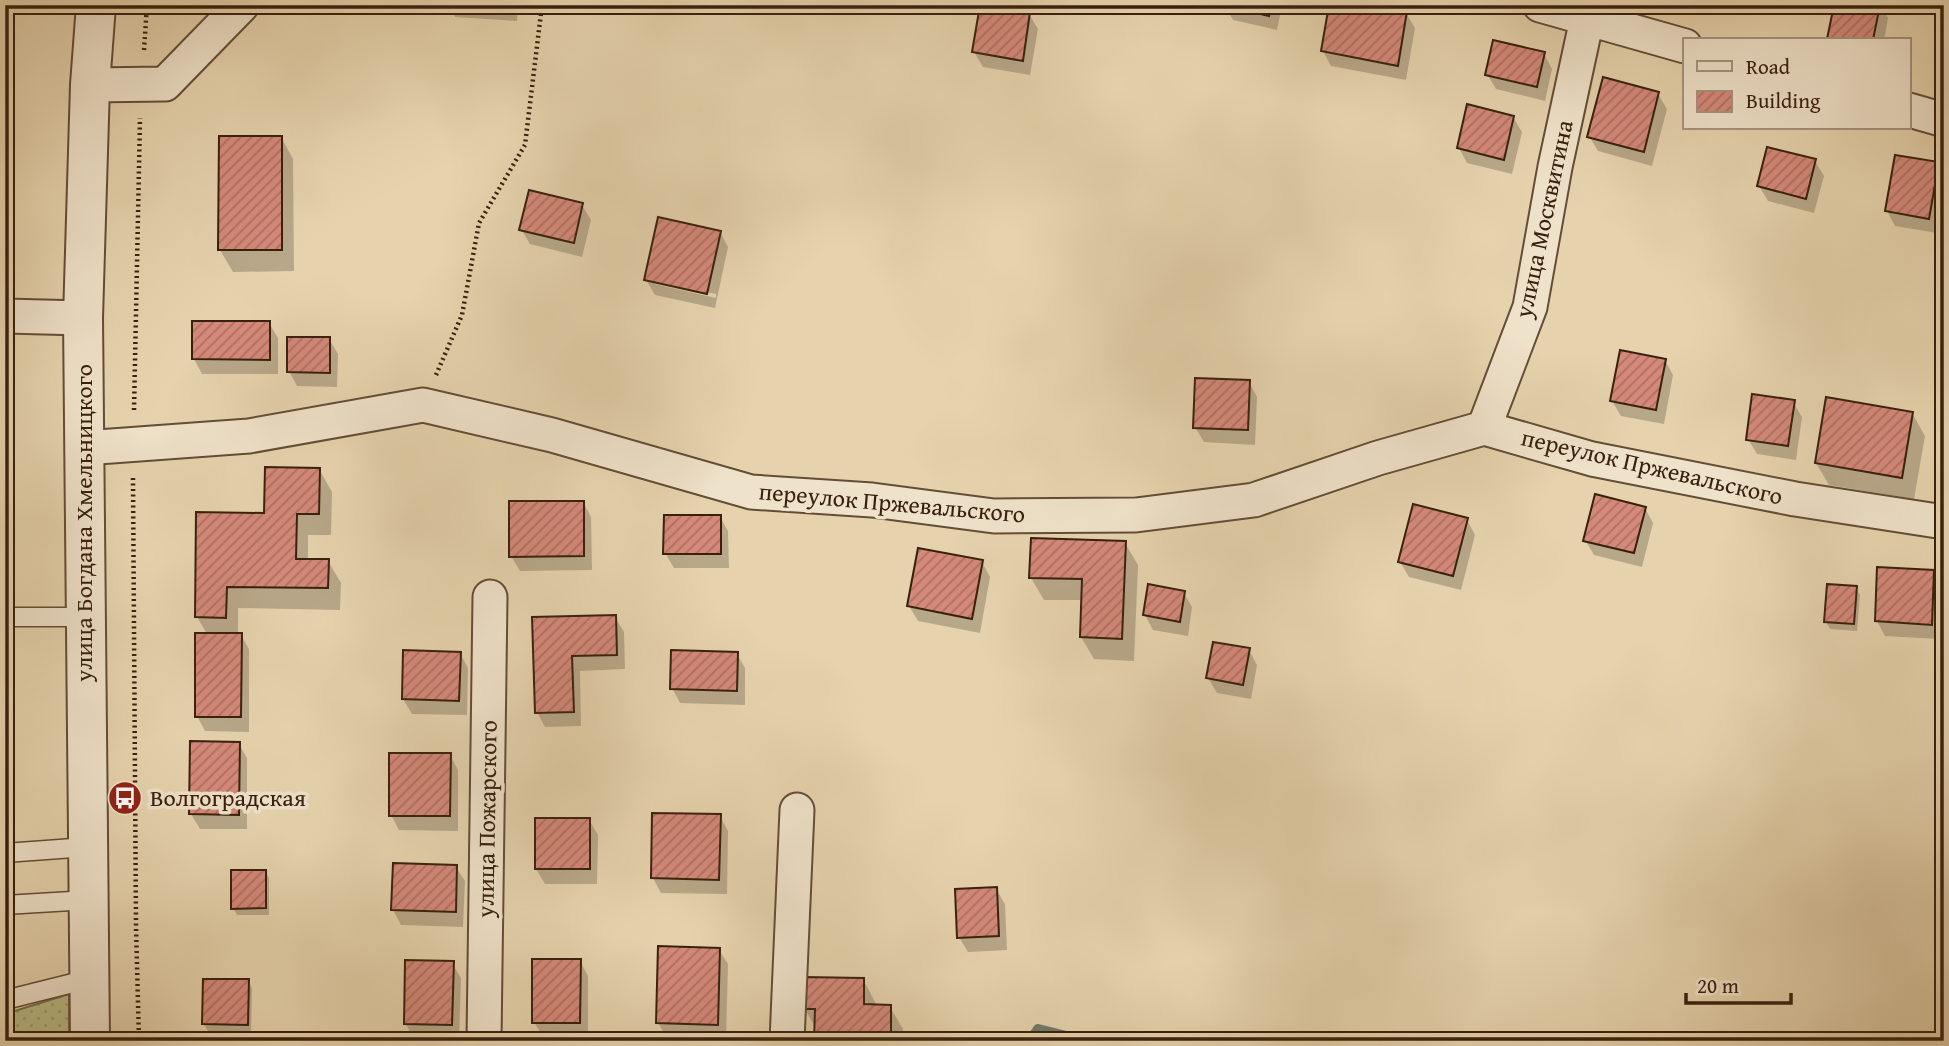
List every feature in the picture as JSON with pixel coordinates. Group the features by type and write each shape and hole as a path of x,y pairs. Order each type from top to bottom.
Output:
{"street":[{"name":"улица Богдана Хмельницкого","path":"90,1041 83,318 90,85 96,5"},
{"path":"90,85 165,84 242,5"},
{"path":"1541,5 1589,12 1683,45"},
{"name":"улица Москвитина","path":"1484,428 1530,307 1555,167 1589,12"},
{"path":"1910,110 1944,120"},
{"path":"5,316 83,318"},
{"name":"переулок Пржевальского","path":"84,448 249,436 423,405 551,435 751,492 872,500 994,516 1136,514 1254,500 1378,458 1484,428 1592,459 1795,499 1944,522"},
{"name":"улица Пожарского","path":"484,1041 490,597"},
{"path":"787,1041 797,810"}],"lane":[{"path":"5,617 85,617"},
{"path":"8,848 88,847"},
{"path":"5,905 88,900"},
{"path":"5,1000 89,979"}],"path":[{"path":"139,1041 133,445 141,84 147,5"},
{"path":"423,405 462,315 479,223 525,145 542,5"}],"green space":[{"path":"69,994 69,1041 5,1041 5,1014"}],"building":[{"path":"980,5 1030,12 1023,61 972,52"},
{"path":"1222,5 1271,5 1269,16"},
{"path":"1329,5 1376,5 1407,11 1398,66 1321,51"},
{"path":"1834,5 1880,5 1873,38 1827,38"},
{"path":"1493,40 1545,52 1537,87 1485,75"},
{"path":"1603,77 1659,92 1644,152 1587,137"},
{"path":"1467,104 1514,116 1504,160 1457,148"},
{"path":"219,136 282,136 282,250 218,250"},
{"path":"1767,147 1816,159 1806,199 1757,186"},
{"path":"1895,155 1939,162 1929,219 1885,211"},
{"path":"529,190 583,203 574,243 519,230"},
{"path":"658,217 721,231 707,294 644,280"},
{"path":"192,321 270,321 270,360 192,359"},
{"path":"287,337 330,337 330,373 287,372"},
{"path":"1620,350 1666,359 1656,410 1610,401"},
{"path":"1195,378 1250,380 1248,430 1193,428"},
{"path":"1752,394 1795,400 1788,446 1746,440"},
{"path":"1826,397 1913,412 1902,478 1815,463"},
{"path":"265,467 320,468 319,514 297,514 296,559 329,559 328,588 227,587 226,618 195,617 196,512 264,513"},
{"path":"1595,494 1646,507 1634,553 1583,541"},
{"path":"509,501 584,501 584,556 509,557"},
{"path":"1413,504 1468,518 1453,576 1398,562"},
{"path":"664,515 721,515 721,554 663,554"},
{"path":"1031,538 1126,541 1122,639 1080,637 1082,579 1029,578"},
{"path":"918,548 983,560 972,619 907,606"},
{"path":"1877,567 1934,570 1932,625 1875,621"},
{"path":"1148,584 1185,591 1180,622 1143,615"},
{"path":"1827,584 1857,586 1854,624 1824,622"},
{"path":"616,615 617,655 572,656 574,712 535,713 532,617"},
{"path":"195,633 242,633 241,717 195,717"},
{"path":"1213,642 1250,648 1243,685 1206,678"},
{"path":"403,650 461,652 459,701 402,699"},
{"path":"671,650 738,652 737,691 670,689"},
{"path":"190,741 240,742 239,815 189,814"},
{"path":"389,753 451,753 450,816 389,816"},
{"path":"652,813 721,814 719,880 651,878"},
{"path":"535,818 590,818 590,869 535,869"},
{"path":"393,863 457,865 456,912 391,910"},
{"path":"231,870 266,870 266,908 231,909"},
{"path":"997,887 999,936 957,938 955,889"},
{"path":"658,946 720,948 718,1025 656,1023"},
{"path":"532,959 581,959 580,1023 532,1023"},
{"path":"405,960 454,961 452,1025 404,1024"},
{"path":"803,977 864,978 864,1004 891,1005 891,1041 814,1041 815,1009 803,1009"},
{"path":"203,979 249,979 248,1025 202,1024"}],"waterway":[{"path":"1030,1041 1038,1029 1087,1041"}],"place":[{"name":"Волгоградская","path":"125,798"}]}
